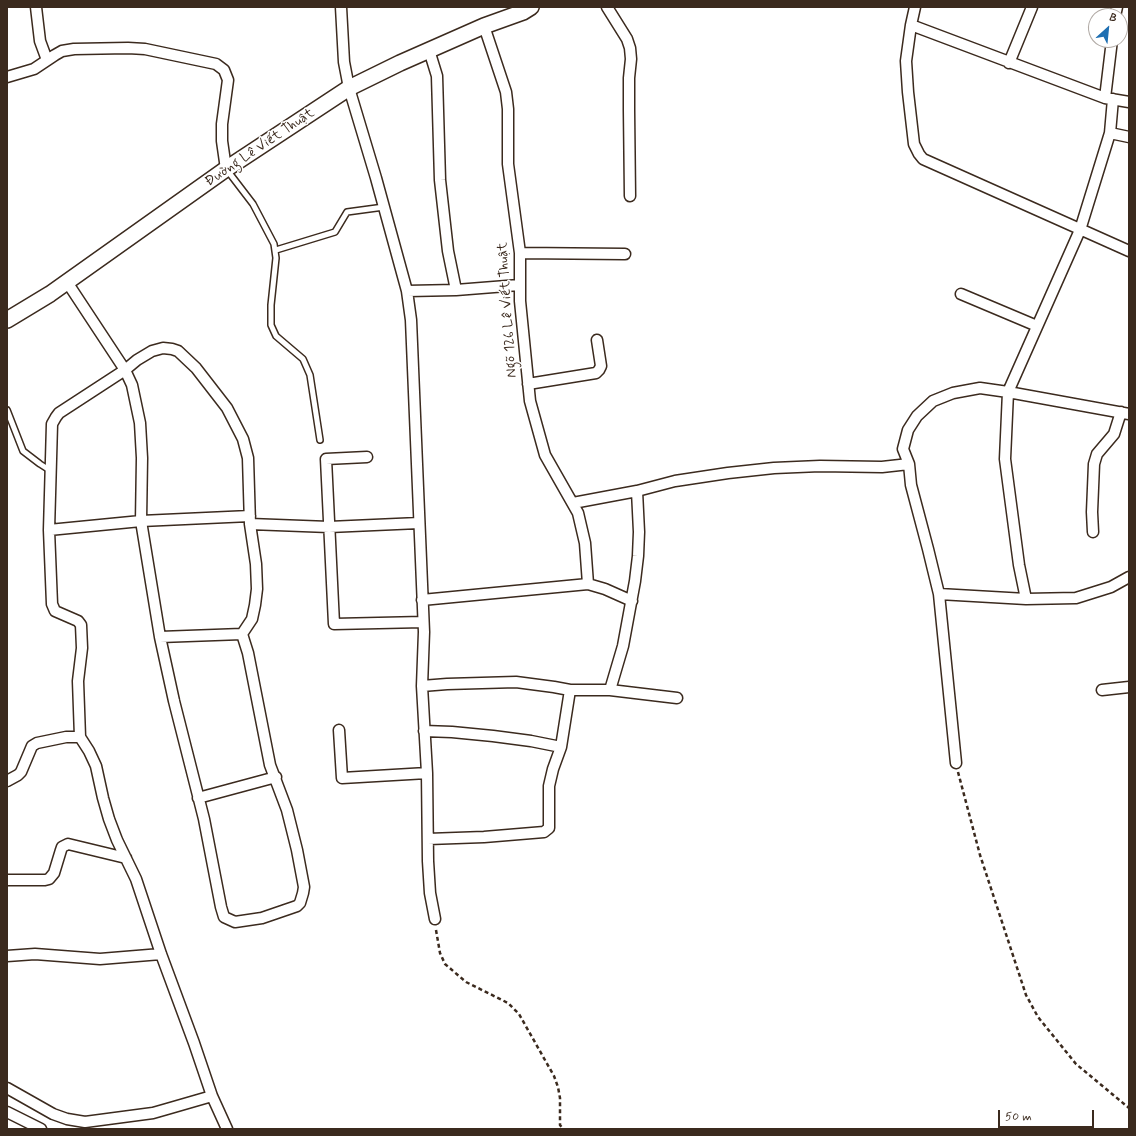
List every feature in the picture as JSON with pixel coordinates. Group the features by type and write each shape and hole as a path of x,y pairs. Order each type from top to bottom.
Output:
{"main road":[{"name":"Đường Lê Viết Thuật","path":"7,320 50,294 226,169 349,88 429,50 484,26 523,12 530,7"}],"street":[{"path":"36,7 40,41 47,60"},
{"path":"341,7 344,62 349,88 407,291 411,320 423,622 422,686 427,773 430,893 434,919"},
{"path":"607,7 627,39 630,48 631,59 628,110 630,196"},
{"path":"915,7 906,61 914,144 923,159 1129,251"},
{"path":"1009,63 1032,7"},
{"path":"911,25 1009,63 1109,98 1129,102"},
{"name":"Ngõ 126 Lê Viết Thuật","path":"484,26 506,92 508,109 508,164 520,253 519,285 530,401 545,455 578,513 585,543 588,584"},
{"path":"7,77 34,69 62,51 74,49 117,47 145,49 216,64 224,70 228,80 222,124 222,141 226,169"},
{"path":"1026,599 1019,566 1006,460 1008,392 1080,230 1110,134 1109,98 1112,48"},
{"path":"429,50 437,76 440,180 448,251 456,290"},
{"path":"1110,134 1129,137"},
{"path":"520,253 625,254"},
{"path":"67,282 125,370 132,385 140,423 142,458 141,521 160,636 174,701 204,819 221,907 224,917 235,922 262,918 297,906 300,903 303,893 297,850 287,810 270,765 248,653 242,634"},
{"path":"407,291 456,290 519,285"},
{"path":"962,294 1037,326"},
{"path":"528,384 596,373 600,370 601,366 597,340"},
{"path":"227,1129 212,1096 132,868 109,819 94,760 80,737 78,681 82,648 81,625 78,621 58,613 53,608 50,578 49,530 52,424 56,417 90,392 147,354 163,348 178,351 196,368 227,408 243,439 248,458 250,520 256,564 257,589 252,619 242,634"},
{"path":"956,764 951,728 939,594 911,484 909,464 903,449 908,430 917,416 933,401 953,392 980,388 1125,413 1114,434 1097,454 1094,464 1092,512 1093,532"},
{"path":"367,457 326,459 334,624 423,622"},
{"path":"573,503 636,491 675,481 728,473 774,468 820,466 882,467 909,464"},
{"path":"610,690 623,646 632,601 638,556 639,532 636,491"},
{"path":"49,530 141,521 250,520 329,527 419,523"},
{"path":"939,594 1059,600 1076,598 1111,587 1129,577"},
{"path":"422,600 588,584 605,589 632,601"},
{"path":"160,636 242,634"},
{"path":"422,686 516,682 554,686 570,690 610,690 677,698"},
{"path":"1102,690 1129,687"},
{"path":"428,839 484,837 544,832 548,828 549,786 561,747 570,690"},
{"path":"339,730 342,778 427,773"},
{"path":"424,731 493,736 532,741 561,747"},
{"path":"7,781 21,772 32,746 36,743 66,737 80,737"},
{"path":"198,798 276,778"},
{"path":"7,880 49,879 54,873 62,847 68,844 126,858"},
{"path":"7,956 35,954 100,959 161,954"},
{"path":"7,1088 54,1114 67,1119 85,1122 153,1113 212,1096"},
{"path":"7,1112 41,1129"}],"lane":[{"path":"226,169 253,204 264,223 276,250 275,271 270,305 271,325 276,336 303,359 310,375 320,440"},
{"path":"276,250 336,232 347,212 384,207"},
{"path":"7,410 23,451 51,471"}],"path":[{"path":"956,764 980,855 1026,995 1038,1017 1076,1064 1129,1108"},
{"path":"434,919 440,953 445,964 466,982 508,1003 519,1014 554,1076 560,1098 560,1125 563,1129"}]}
